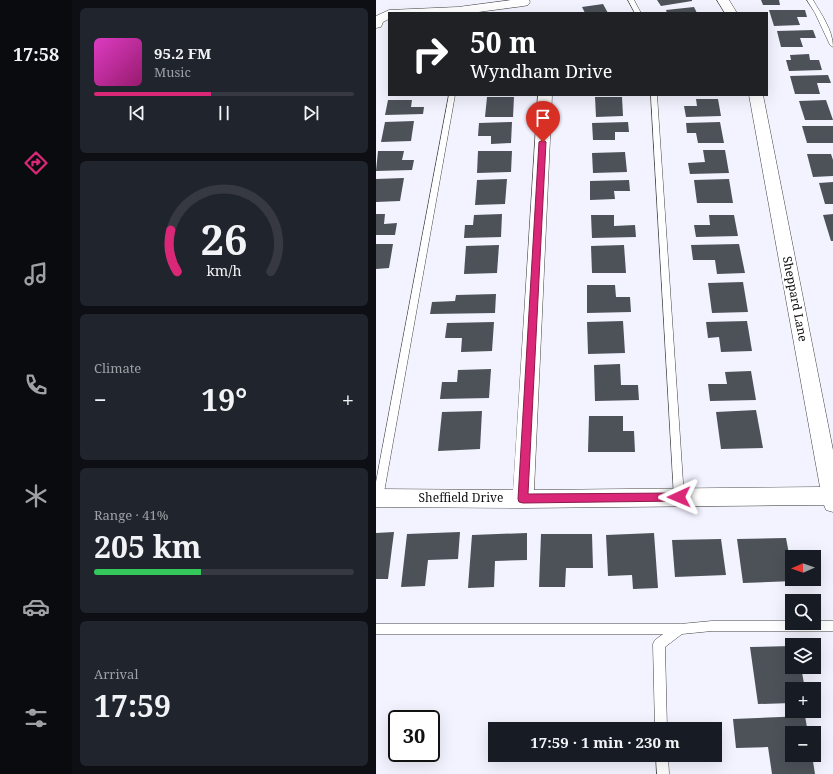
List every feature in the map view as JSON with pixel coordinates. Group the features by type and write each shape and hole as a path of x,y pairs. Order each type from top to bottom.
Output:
{"street":[{"path":"723,0 730,12"},
{"path":"467,12 523,1 530,12"},
{"path":"376,24 378,20 388,15"},
{"path":"523,499 545,96"},
{"name":"Sheppard Lane","path":"756,96 833,498"},
{"name":"Sheffield Drive","path":"377,498 833,498"}],"lane":[{"path":"631,0 637,12"},
{"path":"810,0 818,13 833,45"},
{"path":"377,498 452,96"},
{"path":"654,96 679,497"},
{"path":"376,629 680,629 712,626 833,626"},
{"path":"661,722 659,644 680,629"},
{"path":"662,762 663,774"}],"building":[{"path":"657,0 692,0 692,1 661,6"},
{"path":"761,0 779,0 780,5 763,5"},
{"path":"603,4 607,12 584,12 582,7"},
{"path":"694,7 696,12 667,12 666,10"},
{"path":"769,10 805,10 807,17 797,17 800,25 774,26"},
{"path":"813,30 816,38 800,38 803,47 781,47 777,31"},
{"path":"809,54 810,60 819,60 822,70 789,71 786,60 791,60 790,55"},
{"path":"828,75 831,83 817,83 820,94 795,94 790,76"},
{"path":"487,97 514,97 513,117 485,117"},
{"path":"595,97 622,97 623,116 596,117"},
{"path":"696,99 718,99 721,116 686,117 684,106 697,106"},
{"path":"388,100 412,100 411,107 424,107 423,114 385,115"},
{"path":"826,100 833,120 805,120 799,101"},
{"path":"414,121 411,141 381,142 385,122"},
{"path":"512,122 511,143 491,144 491,136 478,136 479,123"},
{"path":"628,122 629,132 615,132 615,140 593,140 592,123"},
{"path":"720,122 724,143 698,143 696,133 687,133 686,123"},
{"path":"802,126 833,126 833,143 807,143"},
{"path":"703,150 725,150 729,173 690,174 688,163 705,162"},
{"path":"378,151 404,151 402,160 414,160 412,170 376,171"},
{"path":"478,151 512,151 511,172 477,173"},
{"path":"625,152 627,172 593,173 592,153"},
{"path":"807,154 831,154 833,160 833,176 813,177"},
{"path":"404,178 400,201 376,202 376,179"},
{"path":"507,179 505,204 475,205 477,180"},
{"path":"729,179 733,203 697,203 694,180"},
{"path":"629,180 630,191 614,191 615,199 590,200 590,181"},
{"path":"833,182 833,204 825,204 819,183"},
{"path":"376,214 385,214 384,224 397,223 395,235 376,235"},
{"path":"502,214 501,237 464,238 465,225 473,225 474,215"},
{"path":"833,214 833,241 831,241 823,215"},
{"path":"591,215 614,215 614,226 635,225 636,237 592,238"},
{"path":"709,215 734,215 738,236 696,237 694,225 710,225"},
{"path":"376,244 393,244 389,268 376,269"},
{"path":"739,244 745,273 717,274 715,260 693,260 691,245"},
{"path":"499,245 497,273 464,274 466,246"},
{"path":"624,245 626,273 592,273 591,246"},
{"path":"743,282 748,312 712,313 708,283"},
{"path":"587,285 615,285 616,297 630,297 631,312 587,313"},
{"path":"496,294 495,313 430,314 432,302 455,301 456,295"},
{"path":"623,321 625,353 588,354 587,322"},
{"path":"747,321 752,351 721,352 719,337 708,338 706,322"},
{"path":"494,322 492,351 461,352 462,338 445,338 447,323"},
{"path":"620,364 621,385 638,385 639,400 595,401 594,365"},
{"path":"491,369 489,398 440,399 442,382 457,382 458,370"},
{"path":"751,371 756,400 710,401 708,384 727,384 725,372"},
{"path":"756,410 763,448 721,449 716,412"},
{"path":"482,411 480,449 438,451 442,412"},
{"path":"589,416 623,416 623,431 634,431 635,452 588,452"},
{"path":"394,532 388,579 376,579 376,533"},
{"path":"460,532 458,559 428,560 425,586 401,587 407,534"},
{"path":"527,533 527,560 495,561 494,587 468,588 472,535"},
{"path":"654,533 658,588 633,589 632,575 608,576 606,535"},
{"path":"541,534 592,534 593,568 566,568 565,587 539,587"},
{"path":"786,538 788,550 785,550 785,581 743,583 737,539"},
{"path":"721,539 726,575 675,577 672,540"},
{"path":"785,646 785,674 802,674 804,682 785,682 785,703 758,704 750,647"},
{"path":"785,717 805,718 807,726 785,726 785,762 813,762 815,774 772,774 768,747 736,748 733,719"}],"route":[{"path":"543,142 523,499 679,497"}]}
